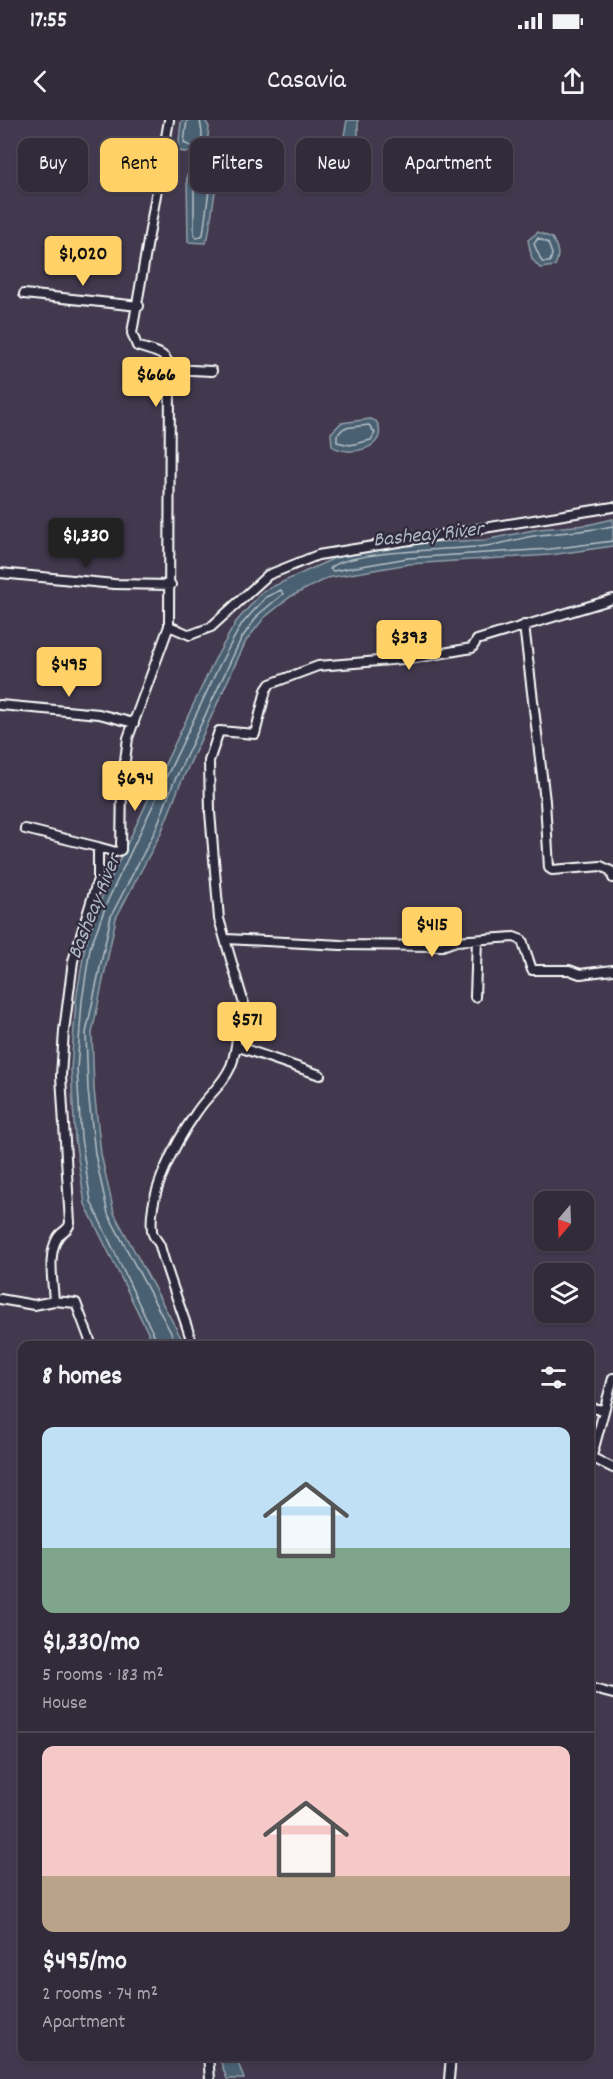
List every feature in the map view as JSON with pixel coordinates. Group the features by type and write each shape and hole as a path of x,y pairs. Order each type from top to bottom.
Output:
{"street":[{"path":"25,829 116,852 121,850 122,783 128,738 169,626 171,585 170,369 168,359 164,354 137,346 133,340 133,319 139,306 169,120"},
{"path":"24,294 139,306"},
{"path":"170,369 212,371"},
{"path":"169,626 190,635 211,627 268,575 336,550 613,507"},
{"path":"0,573 114,584 171,585"},
{"path":"191,1341 164,1267 159,1243 152,1234 152,1204 162,1175 196,1113 219,1089 231,1064 236,1046 239,1015 244,1004 227,939 219,919 210,812 209,761 219,731 255,734 266,690 270,684 318,666 415,658 472,648 477,640 613,598"},
{"path":"524,625 545,801 549,868 552,870 601,866 611,871 613,878"},
{"path":"0,705 99,714 134,723"},
{"path":"54,1301 52,1255 57,1239 67,1230 70,1223 61,1076 64,1031 72,961 98,879 98,847"},
{"path":"227,939 341,945 423,946 520,938 532,970 569,970 580,974 613,969"},
{"path":"476,997 477,940"},
{"path":"236,1046 320,1075"},
{"path":"0,1299 34,1305 54,1301 76,1303 90,1341"},
{"path":"594,1446 613,1378"},
{"path":"594,1409 604,1410"},
{"path":"594,1461 613,1468"},
{"path":"594,1689 613,1694"},
{"path":"208,2061 210,2079"},
{"path":"449,2079 451,2061"}],"water":[{"path":"205,120 209,127 208,138 190,138 190,152 178,151 181,122"},
{"path":"347,120 358,120 358,138 344,138"},
{"path":"190,174 190,192 215,192 208,238 205,243 188,242 187,175"},
{"path":"538,232 552,238 557,248 555,266 540,268 532,259 528,240"},
{"path":"370,419 376,421 379,430 374,444 348,451 332,446 331,433 341,423"},
{"path":"613,519 613,546 550,555 409,564 327,578 290,597 264,618 246,641 179,787 161,833 116,918 92,1033 94,1089 101,1154 114,1213 183,1341 152,1341 85,1204 75,1139 71,1069 76,1000 85,946 102,897 214,661 236,622 263,591 341,555 432,542 485,540 538,529 587,525"},
{"path":"220,2061 237,2061 244,2079 227,2079"}],"water label":[{"name":"Basheay River","path":"428,533"},
{"name":"Basheay River","path":"93,906"}]}
